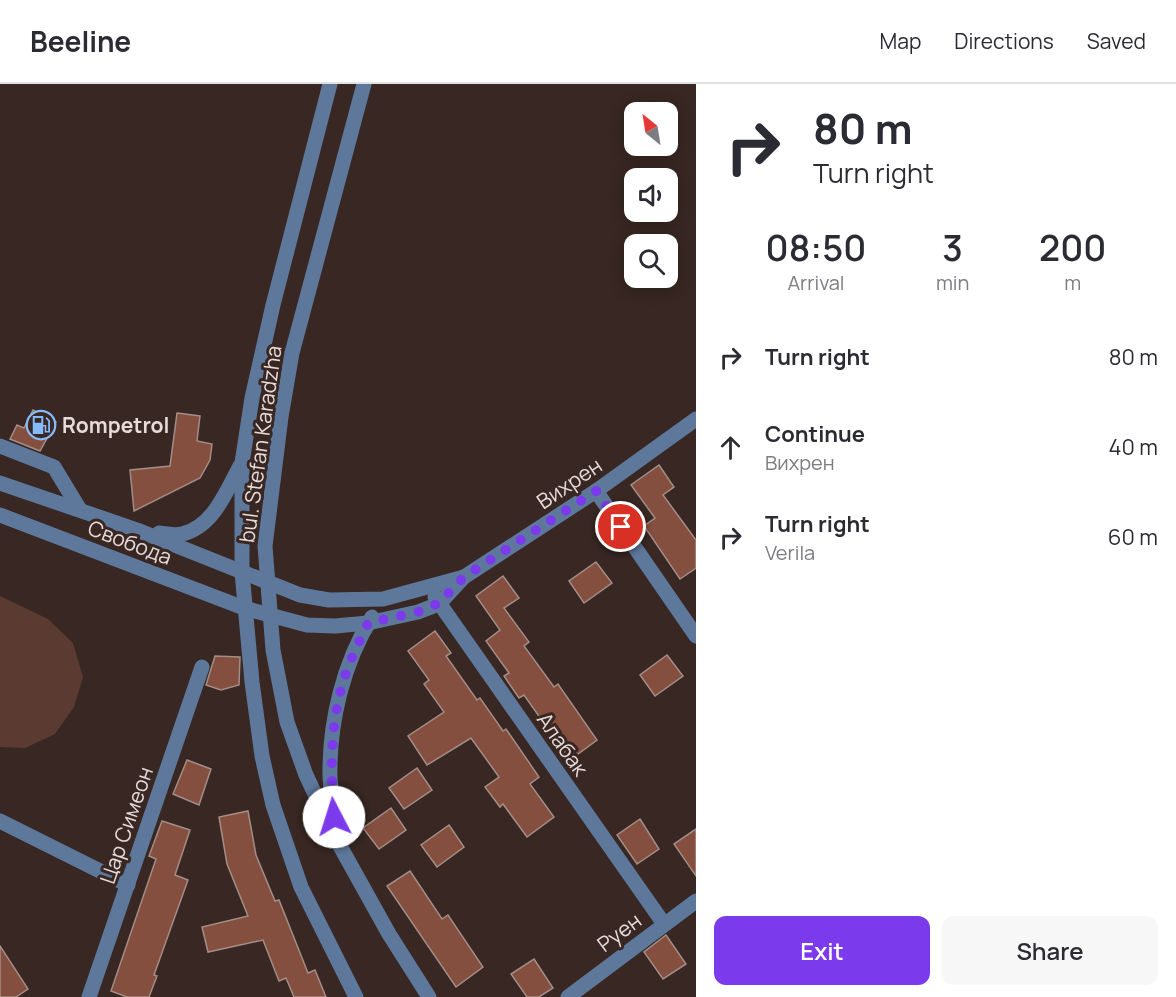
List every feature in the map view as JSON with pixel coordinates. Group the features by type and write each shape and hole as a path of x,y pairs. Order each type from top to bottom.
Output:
{"street":[{"name":"bul. Stefan Karadzha","path":"244,608 242,463 252,398 273,305 330,84"},
{"name":"bul. Stefan Karadzha","path":"364,84 292,353 281,417 267,535 270,615 273,650 287,722 306,775 335,837 388,934 429,997"},
{"name":"Вихрен","path":"464,577 596,491 696,419"},
{"path":"0,446 54,467 80,510"},
{"path":"137,530 180,535 201,528 217,508 242,463"},
{"name":"Свобода","path":"0,483 137,530 300,595 329,600 383,599 464,577"},
{"path":"596,491 696,636"},
{"name":"Свобода","path":"0,515 244,608 307,625 335,626 368,623 418,612 439,603"},
{"path":"439,603 464,577"},
{"name":"Алабак","path":"429,587 664,924"},
{"path":"335,837 330,777 337,710 346,671 368,623 383,599"},
{"path":"244,608 262,756 273,805 301,887 356,997"},
{"name":"Цар Симеон","path":"89,997 202,667"},
{"path":"0,821 128,885"},
{"name":"Руен","path":"568,997 696,901"}],"shaded area":[{"path":"0,596 48,619 73,643 83,677 74,707 55,734 25,748 0,747"}],"building":[{"path":"33,410 56,422 40,451 10,439 17,425 24,428"},
{"path":"177,413 200,416 197,441 212,444 210,460 200,478 134,511 130,470 170,466"},
{"path":"659,465 674,487 663,495 696,540 696,568 680,579 644,526 655,518 631,485"},
{"path":"596,562 612,583 584,603 569,581"},
{"path":"503,576 519,598 504,608 529,642 524,646 554,687 558,684 597,740 570,760 524,695 519,698 504,676 509,673 486,641 500,630 476,596"},
{"path":"435,631 451,653 446,656 477,700 480,698 503,731 506,729 539,777 530,784 554,817 527,837 503,804 500,807 485,787 499,777 471,738 427,765 408,736 444,712 424,684 429,680 408,651"},
{"path":"667,655 683,676 655,696 640,675"},
{"path":"215,656 240,657 239,685 221,690 206,685"},
{"path":"187,760 211,769 199,805 173,794"},
{"path":"417,768 432,790 404,809 389,788"},
{"path":"391,808 406,830 379,849 363,828"},
{"path":"248,811 256,855 275,901 279,900 308,973 315,970 326,997 294,997 286,978 279,981 263,940 208,952 202,927 248,916 227,864 219,817"},
{"path":"640,819 659,849 637,864 617,835"},
{"path":"162,821 190,830 175,875 188,880 154,975 157,976 149,997 127,997 111,991 156,859 149,856"},
{"path":"449,825 464,847 437,867 421,845"},
{"path":"696,829 696,876 674,844"},
{"path":"410,871 442,919 448,915 483,967 456,987 387,886"},
{"path":"666,935 686,964 663,979 644,952"},
{"path":"0,946 28,989 16,997 0,997"},
{"path":"534,959 553,988 539,997 527,997 511,974"}],"place":[{"name":"Rompetrol","path":"41,425"}],"route":[{"path":"334,817 330,777 337,710 346,671 368,623 418,612 439,603 464,577 596,491 621,527"}]}
